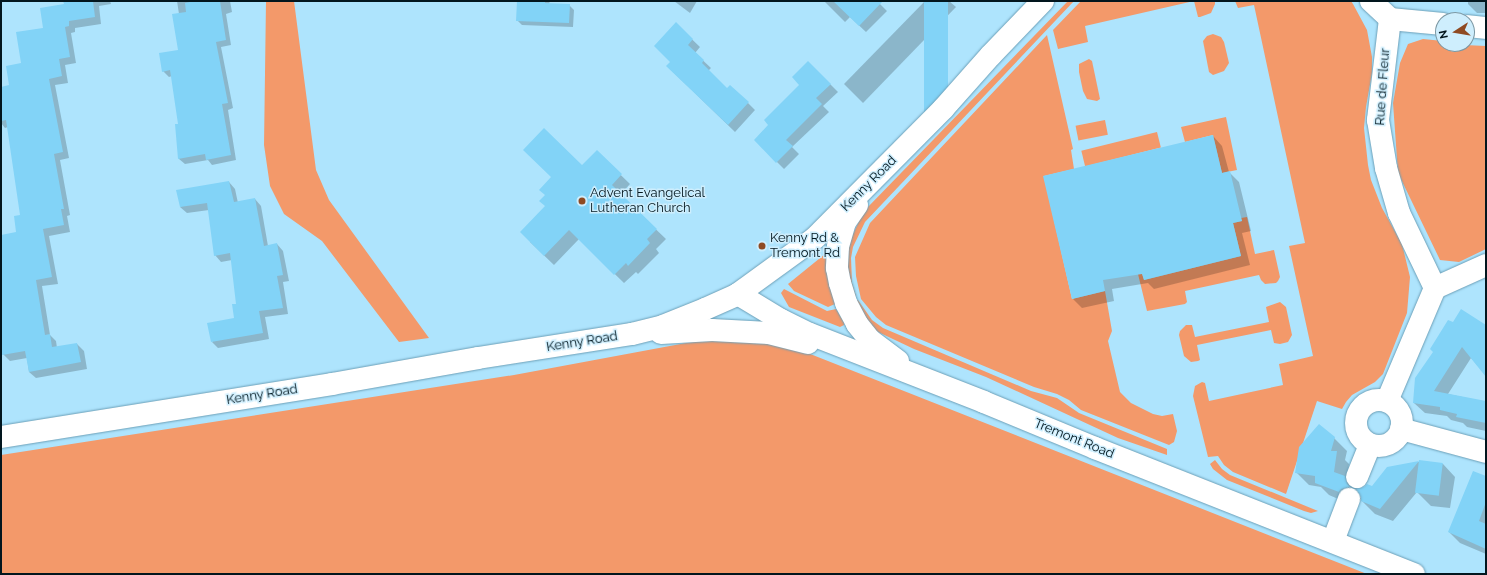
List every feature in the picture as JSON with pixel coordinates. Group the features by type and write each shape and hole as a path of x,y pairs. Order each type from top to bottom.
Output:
{"main road":[{"name":"Kenny Road","path":"1,436 332,384 478,358 632,334 663,326 738,294 815,238 942,109 1043,1"},
{"path":"1370,1 1390,19 1435,23"},
{"name":"Rue de Fleur","path":"1390,19 1378,120 1386,168 1399,213 1435,288"},
{"path":"1475,27 1486,28"},
{"path":"876,176 846,222 838,247 837,268 846,302 857,324 870,340 897,360 947,388"},
{"path":"1387,401 1435,288 1486,265"},
{"name":"Tremont Road","path":"738,294 781,320 810,334 1414,574"},
{"path":"632,334 712,330 770,334 834,352 932,387 947,388"},
{"path":"1375,400 1387,401 1396,407 1402,418 1401,429 1394,440 1382,446 1370,444 1360,436 1356,426 1357,414 1364,404 1375,400"},
{"path":"1401,429 1486,452"},
{"path":"1357,477 1370,444"},
{"path":"1332,541 1349,499"}],"shaded area":[{"path":"266,1 294,1 316,170 329,200 429,338 399,342 322,241 284,214 270,186 264,145"},
{"path":"1068,1 1074,1 865,222 853,247 851,258 852,283 856,296 851,297 846,275 849,243 867,208"},
{"path":"1081,1 1194,1 1085,26 1088,42 1058,49 1053,30"},
{"path":"1194,1 1215,1 1215,4 1211,13 1198,17"},
{"path":"1235,1 1351,1 1353,4 1367,30 1372,57 1372,73 1364,128 1371,180 1382,208 1402,244 1410,277 1407,313 1383,374 1375,382 1352,395 1342,409 1317,401 1286,494 1233,472 1224,465 1218,456 1208,457 1193,396 1195,386 1202,382 1205,383 1209,401 1283,385 1279,364 1313,356 1289,246 1305,243 1254,5 1238,8"},
{"path":"1213,34 1221,37 1224,42 1229,63 1224,71 1213,75 1209,72 1203,41 1207,36"},
{"path":"1047,35 1073,149 1071,150 1074,169 1044,176 1072,299 1105,291 1112,331 1108,341 1120,392 1131,403 1153,414 1162,416 1173,414 1177,431 1174,442 1169,445 1081,410 1069,400 1057,394 1034,387 886,325 876,317 861,299 856,276 855,257 870,223"},
{"path":"1423,39 1435,40 1435,52 1475,52 1475,45 1486,46 1486,249 1459,262 1440,260 1398,173 1393,103 1400,63 1408,44"},
{"path":"1089,59 1092,61 1100,99 1097,101 1087,99 1083,91 1079,72 1079,64"},
{"path":"1226,117 1237,170 1222,173 1213,135 1185,142 1181,127"},
{"path":"1105,120 1108,135 1078,140 1076,126"},
{"path":"1157,132 1161,148 1085,166 1081,151"},
{"path":"1247,217 1255,254 1274,250 1280,277 1276,283 1265,284 1259,275 1185,291 1187,302 1185,304 1147,311 1138,274 1142,273 1144,280 1241,256 1233,223 1242,221 1241,218"},
{"path":"825,254 827,256 835,304 828,307 794,291 788,284"},
{"path":"784,289 827,311 836,309 844,322 844,325 840,327 789,307 781,293"},
{"path":"858,300 872,320 883,328 1031,391 1057,398 1079,413 1167,449 1167,455 1118,438 986,377 914,349 876,331 853,302"},
{"path":"1280,302 1286,307 1292,335 1288,342 1280,344 1274,343 1271,330 1197,345 1200,360 1198,361 1191,362 1184,356 1179,335 1180,331 1186,325 1192,325 1195,337 1269,322 1266,307"},
{"path":"702,340 749,340 795,348 1367,574 1,574 1,455 514,375"},
{"path":"1215,460 1222,469 1230,475 1318,511 1311,513 1304,511 1227,480 1213,469 1210,464"}],"building":[{"path":"63,1 93,1 95,17 69,21 69,26 65,27 70,57 59,59 62,76 49,79 63,152 54,154 64,209 61,209 64,225 43,229 52,277 36,280 45,335 50,334 52,347 77,343 81,362 29,372 25,351 2,355 1,346 1,235 16,232 14,216 20,215 6,120 1,121 1,87 9,85 6,66 21,63 16,32 43,28 40,8 64,4"},
{"path":"195,1 220,1 226,40 216,42 228,103 222,104 231,155 206,160 205,154 178,159 175,124 178,124 170,70 162,72 159,53 178,50 172,14 186,12 185,3"},
{"path":"517,1 545,1 545,3 570,4 569,23 516,21"},
{"path":"833,1 883,1 859,26"},
{"path":"924,1 948,1 948,117 924,117"},
{"path":"676,22 693,39 688,45 704,60 702,63 727,88 730,85 749,102 728,125 666,66 670,62 654,46"},
{"path":"808,61 831,84 816,98 822,104 786,140 793,146 776,163 754,140 768,125 764,120 799,85 792,77"},
{"name":"Advent Evangelical Lutheran Church","path":"544,128 582,165 597,150 622,174 612,185 657,229 647,239 650,243 628,266 626,263 614,275 569,230 544,256 520,232 545,206 539,201 545,195 539,190 551,177 523,150"},
{"path":"1213,135 1222,173 1230,171 1242,221 1233,223 1241,256 1144,280 1142,274 1103,280 1105,291 1072,299 1043,176"},
{"path":"229,181 234,202 255,198 264,246 277,243 283,275 277,276 283,308 259,311 263,333 211,342 207,323 234,318 232,304 236,304 230,253 214,256 207,203 180,207 176,190"},
{"path":"1461,309 1486,325 1486,377 1462,347 1434,391 1486,401 1486,423 1456,417 1457,414 1440,410 1440,407 1413,403 1415,378 1433,352 1430,349 1448,320 1453,322"},
{"path":"1319,424 1335,437 1331,451 1337,451 1334,472 1345,476 1347,484 1350,487 1341,489 1339,492 1315,483 1315,476 1295,473 1299,447"},
{"path":"1419,460 1443,463 1439,496 1415,493"},
{"path":"1419,461 1380,509 1361,501 1361,497 1356,489 1364,487 1367,484 1372,486 1387,467"},
{"path":"1473,471 1486,476 1486,502 1479,521 1486,524 1486,549 1448,532"}],"place":[{"name":"Advent Evangelical Lutheran Church","path":"582,201"},
{"name":"Kenny Rd & Tremont Rd","path":"762,246"}]}
